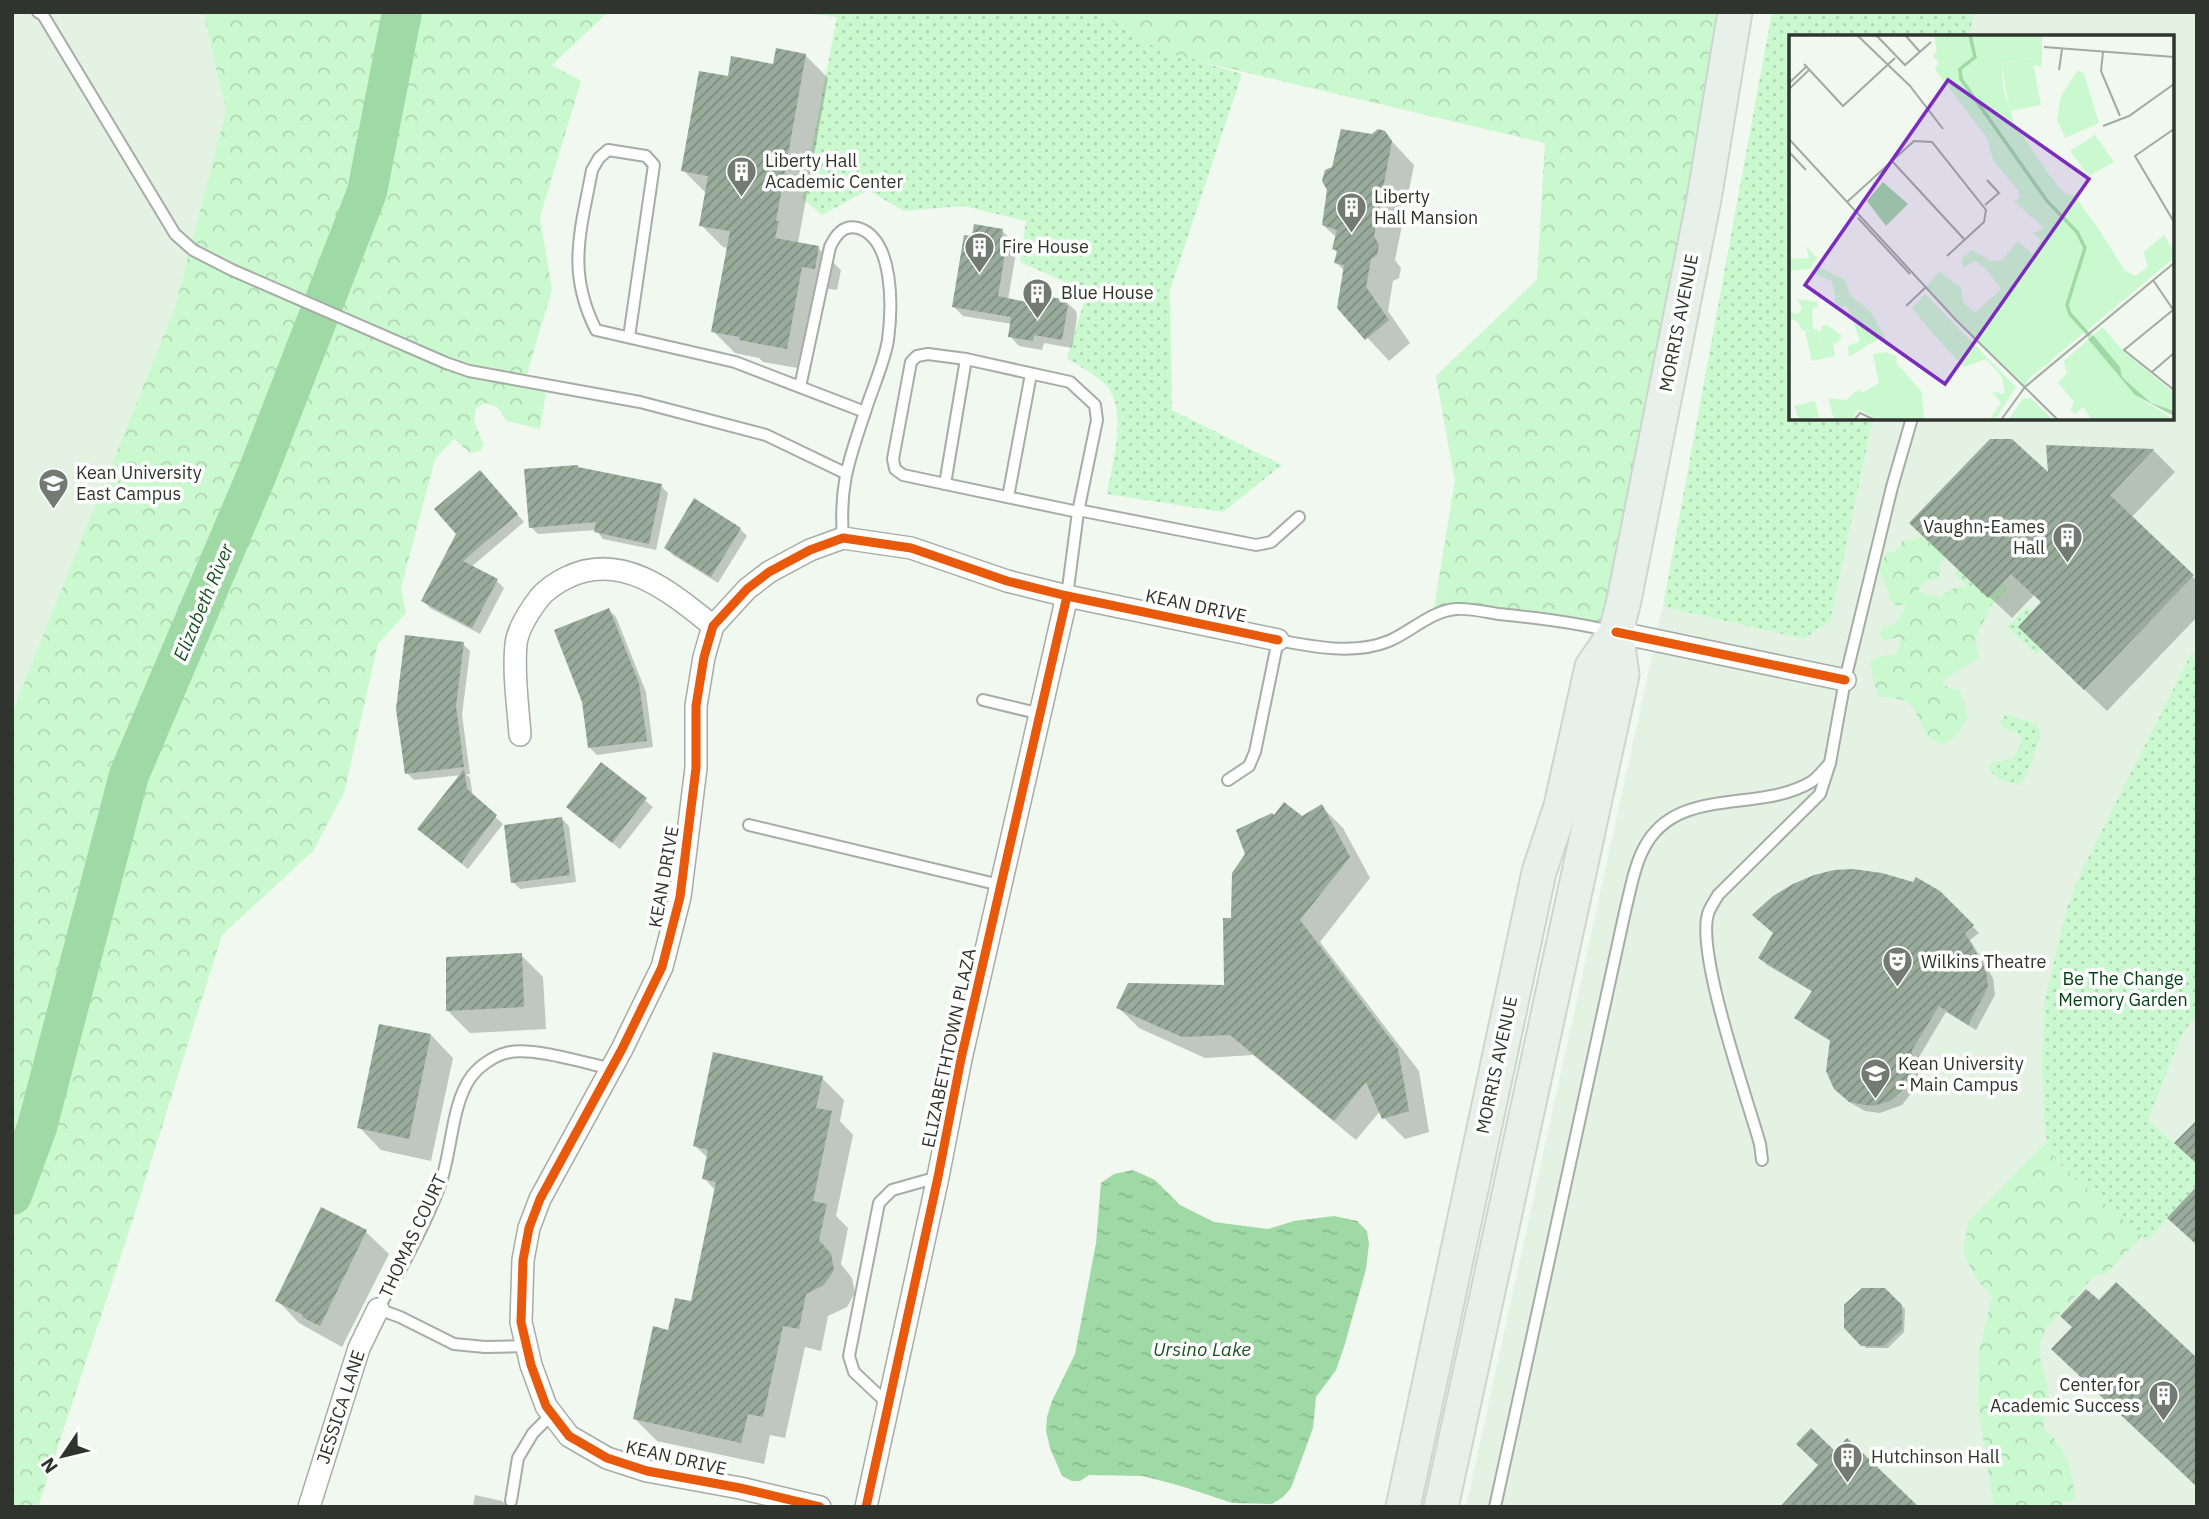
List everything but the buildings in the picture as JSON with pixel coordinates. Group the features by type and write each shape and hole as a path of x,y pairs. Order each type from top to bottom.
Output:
{"main road":[{"name":"MORRIS AVENUE","path":"1403,1507 1539,872 1561,806 1592,667 1616,632 1627,586 1702,211 1735,12"},
{"name":"MORRIS AVENUE","path":"1441,1507 1622,675 1616,632"}],"street":[{"name":"KEAN DRIVE","path":"820,1507 740,1488 647,1471 607,1458 569,1436 546,1406 531,1365 521,1322 523,1260 529,1228 540,1199 612,1069 662,967 680,897 696,768 696,706 704,657 713,626 747,589 769,572 810,550 843,538 911,548 1007,581 1067,596 1279,640"},
{"path":"520,735 516,642 531,608 544,592 559,582 577,572 610,567 635,574 689,606 713,626"},
{"name":"ELIZABETHTOWN PLAZA","path":"866,1507 961,1059 1067,596"},
{"path":"1616,632 1845,680"},
{"name":"JESSICA LANE","path":"309,1507 359,1348 378,1309"}],"lane":[{"path":"38,12 43,15 175,234 193,250 232,270 469,371 640,402 765,435 845,472"},
{"path":"629,337 654,165 646,156 608,150 598,158 592,170 577,253 586,311 596,330 735,362 865,412"},
{"path":"800,387 830,247 836,234 846,228 857,228 868,233 883,254 887,263 890,302 888,342 845,472 843,538"},
{"path":"1067,596 1078,511 1097,420 1095,405 1070,382 966,359 928,354 917,356 911,362 893,459 895,469 903,475 1078,511 1256,545 1271,542 1299,517"},
{"path":"945,484 966,359"},
{"path":"1008,497 1031,374"},
{"path":"1762,1160 1760,1144 1716,989 1707,943 1708,915 1718,895 1820,794 1830,763 1845,680 1892,486 1913,420"},
{"name":"KEAN DRIVE","path":"1279,640 1308,646 1367,647 1389,641 1433,615 1457,609 1578,624 1616,632"},
{"path":"1227,780 1249,766 1255,752 1279,640"},
{"path":"983,700 1041,714"},
{"path":"1495,1507 1624,917 1643,849 1660,827 1682,811 1788,793 1814,781 1830,763"},
{"path":"749,825 1000,885"},
{"name":"THOMAS COURT","path":"526,1346 485,1347 454,1344 378,1309 396,1278 440,1184 463,1093 472,1076 485,1064 506,1053 528,1051 612,1069"},
{"path":"888,1404 854,1373 849,1356 879,1203 892,1190 938,1177"},
{"path":"511,1501 518,1458 533,1433 552,1414"}],"shaded area":[{"name":"Kean University East Campus","path":"12,12 203,12 226,111 175,307 12,713"},
{"name":"Kean University - Main Campus","path":"1772,12 2197,12 2197,1507 1466,1507 1664,601"}],"green space":[{"path":"203,12 608,12 552,65 581,81 540,217 552,289 525,381 547,385 540,429 507,421 497,407 485,403 476,408 474,421 484,445 480,451 470,453 454,439 435,459 401,588 406,613 378,644 344,793 313,851 222,935 133,1219 38,1507 12,1507 12,713 175,307 226,111"},
{"path":"793,12 1735,12 1457,609 1433,615 1455,481 1436,376 1537,280 1545,143 1193,60 1242,74 1170,290 1172,410 1282,465 1223,512 1107,494 1117,436 1116,406 1112,393 1104,383 1067,358 1087,292 1020,262 1026,221 963,206 904,211 868,190 822,215 802,198 837,17"},
{"path":"1098,12 1735,12 1616,632 1457,609 1433,615 1455,481 1436,376 1537,280 1546,143 1163,52"},
{"path":"1772,12 1974,12 1969,35 1789,35 1789,420 1873,420 1830,621 1804,639 1665,607"},
{"path":"1927,534 1947,557 1939,565 1941,572 1937,579 1925,582 1918,592 1940,597 1951,589 1975,585 1991,600 1989,611 1978,631 1976,644 1980,658 1943,680 1943,685 1960,691 1968,718 1955,737 1943,745 1934,741 1923,729 1909,703 1901,699 1880,697 1870,661 1897,652 1900,646 1899,637 1884,641 1880,635 1882,628 1895,624 1908,603 1896,606 1889,599 1878,564 1890,551 1894,552 1900,547 1902,541"},
{"path":"1959,570 2002,583 2008,588 1990,607 1955,574"},
{"path":"2027,607 2032,611 2018,627 2042,649 2037,655 2007,627"},
{"name":"Be The Change Memory Garden","path":"2192,652 2197,669 2197,1013 2180,1038 2148,1120 2197,1164 2197,1186 2147,1241 2078,1182 2055,1159 2050,1149 2045,1134 2042,1063 2045,999 2067,908 2084,866"},
{"path":"2005,714 2037,724 2041,735 2030,768 2019,785 2001,780 1988,768 1992,762 2011,758 2022,742 2018,734 2002,727 2000,723"},
{"path":"2048,1143 2055,1159 2065,1170 2142,1236 2106,1274 2095,1275 2046,1329 2042,1338 2040,1355 2048,1395 2043,1428 2063,1452 2073,1480 2076,1501 2064,1501 2061,1507 1994,1507 1978,1406 1979,1351 1992,1297 1979,1282 1963,1254 1968,1222"}],"water":[{"name":"Ursino Lake","path":"1133,1170 1155,1180 1180,1205 1214,1222 1268,1229 1294,1221 1334,1216 1357,1221 1367,1231 1369,1244 1366,1269 1336,1370 1316,1397 1313,1428 1291,1488 1272,1504 1232,1503 1143,1476 1089,1475 1080,1481 1072,1481 1062,1476 1050,1448 1046,1431 1047,1417 1075,1354 1096,1243 1101,1183 1114,1174"}],"waterway":[{"name":"Elizabeth River","path":"12,1195 37,1127 129,775 257,474 367,192 402,12"}],"cycle path":[{"path":"820,1507 740,1488 647,1471 607,1458 569,1436 546,1406 531,1365 521,1322 523,1260 529,1228 540,1199 622,1049 662,967 680,897 696,768 696,706 704,657 713,626 747,589 769,572 810,550 843,538 911,548 1007,581 1278,640"},
{"path":"866,1507 961,1059 1067,596"},
{"path":"1616,632 1845,680"}],"place":[{"name":"Liberty Hall Academic Center","path":"742,198"},
{"name":"Liberty Hall Mansion","path":"1351,234"},
{"name":"Fire House","path":"979,274"},
{"name":"Blue House","path":"1038,320"},
{"name":"Kean University East Campus","path":"53,510"},
{"name":"Vaughn-Eames Hall","path":"2068,564"},
{"name":"Wilkins Theatre","path":"1898,989"},
{"name":"Kean University - Main Campus","path":"1875,1101"},
{"name":"Center for Academic Success","path":"2163,1422"},
{"name":"Hutchinson Hall","path":"1848,1484"}]}
